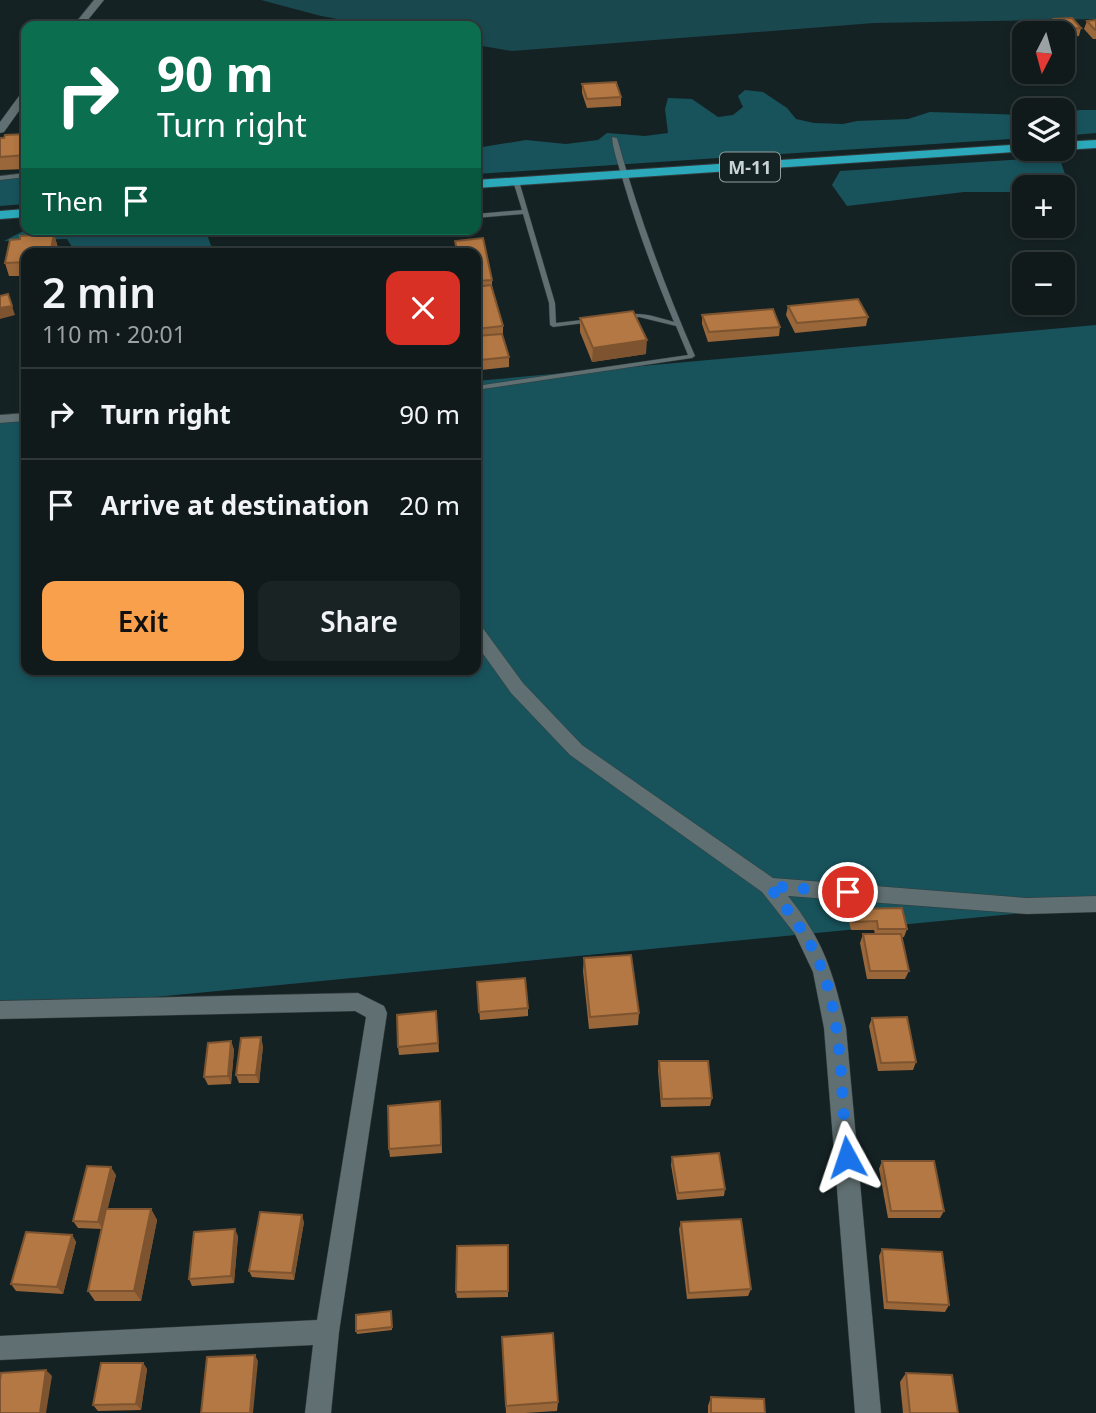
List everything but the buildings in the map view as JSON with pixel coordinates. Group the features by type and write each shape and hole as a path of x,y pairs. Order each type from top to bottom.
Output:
{"highway":[{"path":"1075,145 1096,144"},
{"name":"М-11","path":"481,184 1012,149"},
{"path":"0,215 21,213"}],"street":[{"path":"82,21 99,0"},
{"path":"0,130 21,101"},
{"path":"0,419 21,417"},
{"path":"481,638 517,688 576,750 769,886 802,928 823,972 835,1028 869,1413"},
{"path":"769,886 1027,906 1096,904"},
{"path":"0,1010 358,1002 377,1013 327,1332 318,1413"},
{"path":"0,1348 327,1332"}],"lane":[{"path":"481,387 692,356 678,325 624,175 614,138"},
{"path":"0,178 21,176"},
{"path":"516,181 552,303 552,325 602,319"},
{"path":"481,216 525,212"},
{"path":"615,318 639,315 678,325"}],"shaded area":[{"path":"261,0 1096,0 1096,19 874,23 512,51 481,46 481,21 348,21"},
{"path":"745,90 763,92 787,108 796,119 814,123 843,124 908,119 930,112 1012,115 1012,139 481,174 481,147 526,140 566,144 598,140 607,133 645,136 668,133 665,109 668,98 692,99 718,117 733,115 743,107 738,96"},
{"path":"1096,110 1096,133 1075,135 1075,111"},
{"path":"1012,160 1060,161 1065,175 1012,175 1012,192 964,192 847,206 832,185 840,171"},
{"path":"21,177 21,204 0,206 0,178"},
{"path":"21,232 21,235 207,235 212,248 71,248 67,239 4,241"},
{"path":"1096,325 1096,906 0,1012 0,423 21,421 21,675 481,675 481,381"}],"route":[{"path":"847,1157 835,1028 823,972 802,928 769,886 848,892"}]}
